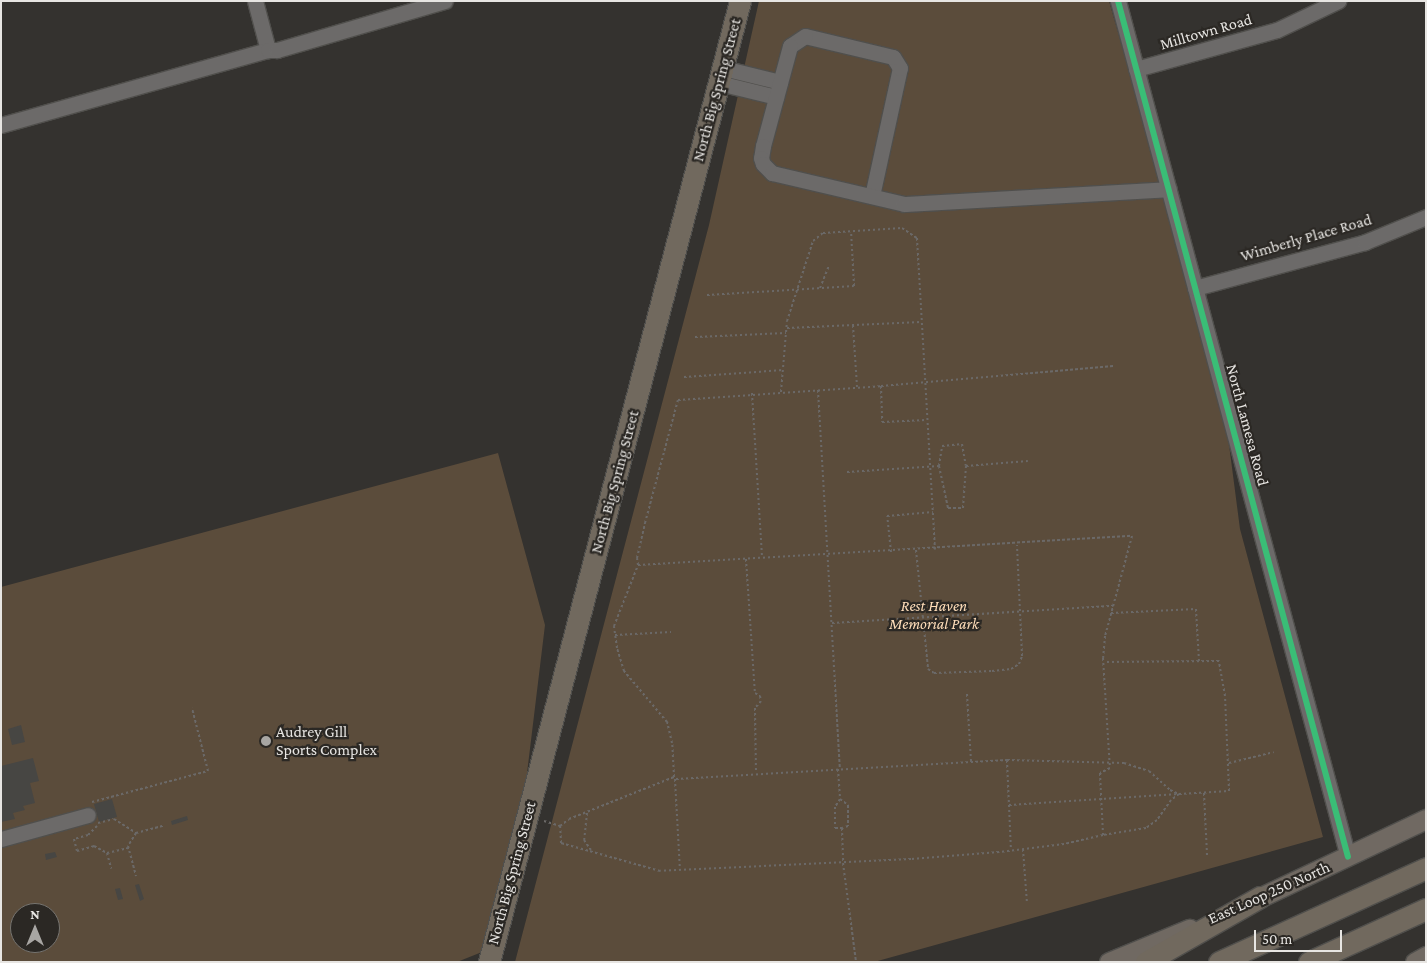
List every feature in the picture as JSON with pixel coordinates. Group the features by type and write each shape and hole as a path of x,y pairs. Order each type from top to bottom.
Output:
{"highway":[{"name":"North Big Spring Street","path":"489,962 740,1"},
{"path":"1219,962 1426,868"},
{"path":"1146,962 1260,897"},
{"path":"1310,962 1426,909"}],"main road":[{"name":"East Loop 250 North","path":"1109,962 1260,897 1426,819"},
{"path":"1415,962 1426,956"}],"street":[{"path":"255,1 268,50"},
{"path":"1,125 268,50 277,50 445,1"},
{"name":"North Lamesa Road","path":"1118,1 1348,857"},
{"name":"Milltown Road","path":"1136,69 1276,30 1338,1"},
{"path":"872,196 900,75 898,63 893,58 805,36 790,46 761,158 767,170 904,204 1168,189"},
{"path":"721,76 778,90"},
{"name":"Wimberly Place Road","path":"1195,288 1365,242 1426,217"},
{"path":"1,839 92,819"}],"path":[{"path":"781,392 787,328 797,288 813,241 823,233 902,228 917,238 935,549"},
{"path":"707,295 854,286 851,231"},
{"path":"820,288 829,266"},
{"path":"787,328 921,322"},
{"path":"853,325 857,388"},
{"path":"695,337 786,333"},
{"path":"680,870 672,743 667,722 624,671 614,626 638,565 637,558 645,523 678,400 925,383 1113,366"},
{"path":"684,377 783,370"},
{"path":"881,386 882,422 927,420"},
{"path":"818,390 839,769 840,799 834,807 834,828 848,826 848,805 840,799"},
{"path":"752,394 762,558"},
{"path":"962,444 966,466 964,508 948,508 939,466 942,446 962,444"},
{"path":"966,466 1028,461"},
{"path":"848,472 939,466"},
{"path":"892,552 887,516 933,512"},
{"path":"638,565 892,552 1132,536 1105,636 1104,662 1110,768 1100,773 1103,835"},
{"path":"916,550 928,669 934,673 992,671 1011,668 1019,664 1022,656 1017,544"},
{"path":"746,560 755,693 760,696 761,702 755,708 756,774"},
{"path":"832,623 1113,606"},
{"path":"1111,613 1196,609 1199,661"},
{"path":"615,635 671,632"},
{"path":"1009,805 1229,791 1225,696 1219,661 1104,662"},
{"path":"967,694 971,762"},
{"path":"129,848 107,853 94,846 77,851 74,839 88,835 92,819 91,802 208,771 192,708"},
{"path":"1229,763 1274,752"},
{"path":"560,826 569,819 675,778 1007,760 1124,763 1149,771 1170,790 1179,794"},
{"path":"1007,760 1011,851"},
{"path":"1204,793 1206,855"},
{"path":"560,826 562,843 660,871 843,863 1011,851 1064,844 1146,828 1157,820 1170,800 1179,794"},
{"path":"587,813 584,840 592,851"},
{"path":"527,816 560,826"},
{"path":"92,819 114,819 136,833 164,826"},
{"path":"842,828 843,863 856,962"},
{"path":"136,833 129,848 136,876"},
{"path":"1023,849 1027,903"},
{"path":"107,853 111,868"}],"green space":[{"name":"Rest Haven Memorial Park","path":"759,1 1109,1 1187,273 1227,429 1240,529 1323,837 874,962 515,962 709,225"},
{"name":"Audrey Gill Sports Complex","path":"498,453 545,625 517,856 492,948 457,962 1,962 1,587"}],"building":[{"path":"21,725 25,742 12,745 8,729"},
{"path":"33,758 39,781 30,783 35,803 23,806 25,810 13,813 15,819 1,822 1,766"},
{"path":"112,799 117,817 99,822 94,804"},
{"path":"187,816 188,820 172,825 171,821"},
{"path":"55,852 57,857 46,860 45,854"},
{"path":"139,884 144,899 140,901 135,885"},
{"path":"120,888 123,899 118,900 115,889"}],"cycle path":[{"path":"1118,1 1348,857"}],"place":[{"name":"Audrey Gill Sports Complex","path":"266,741"}]}
